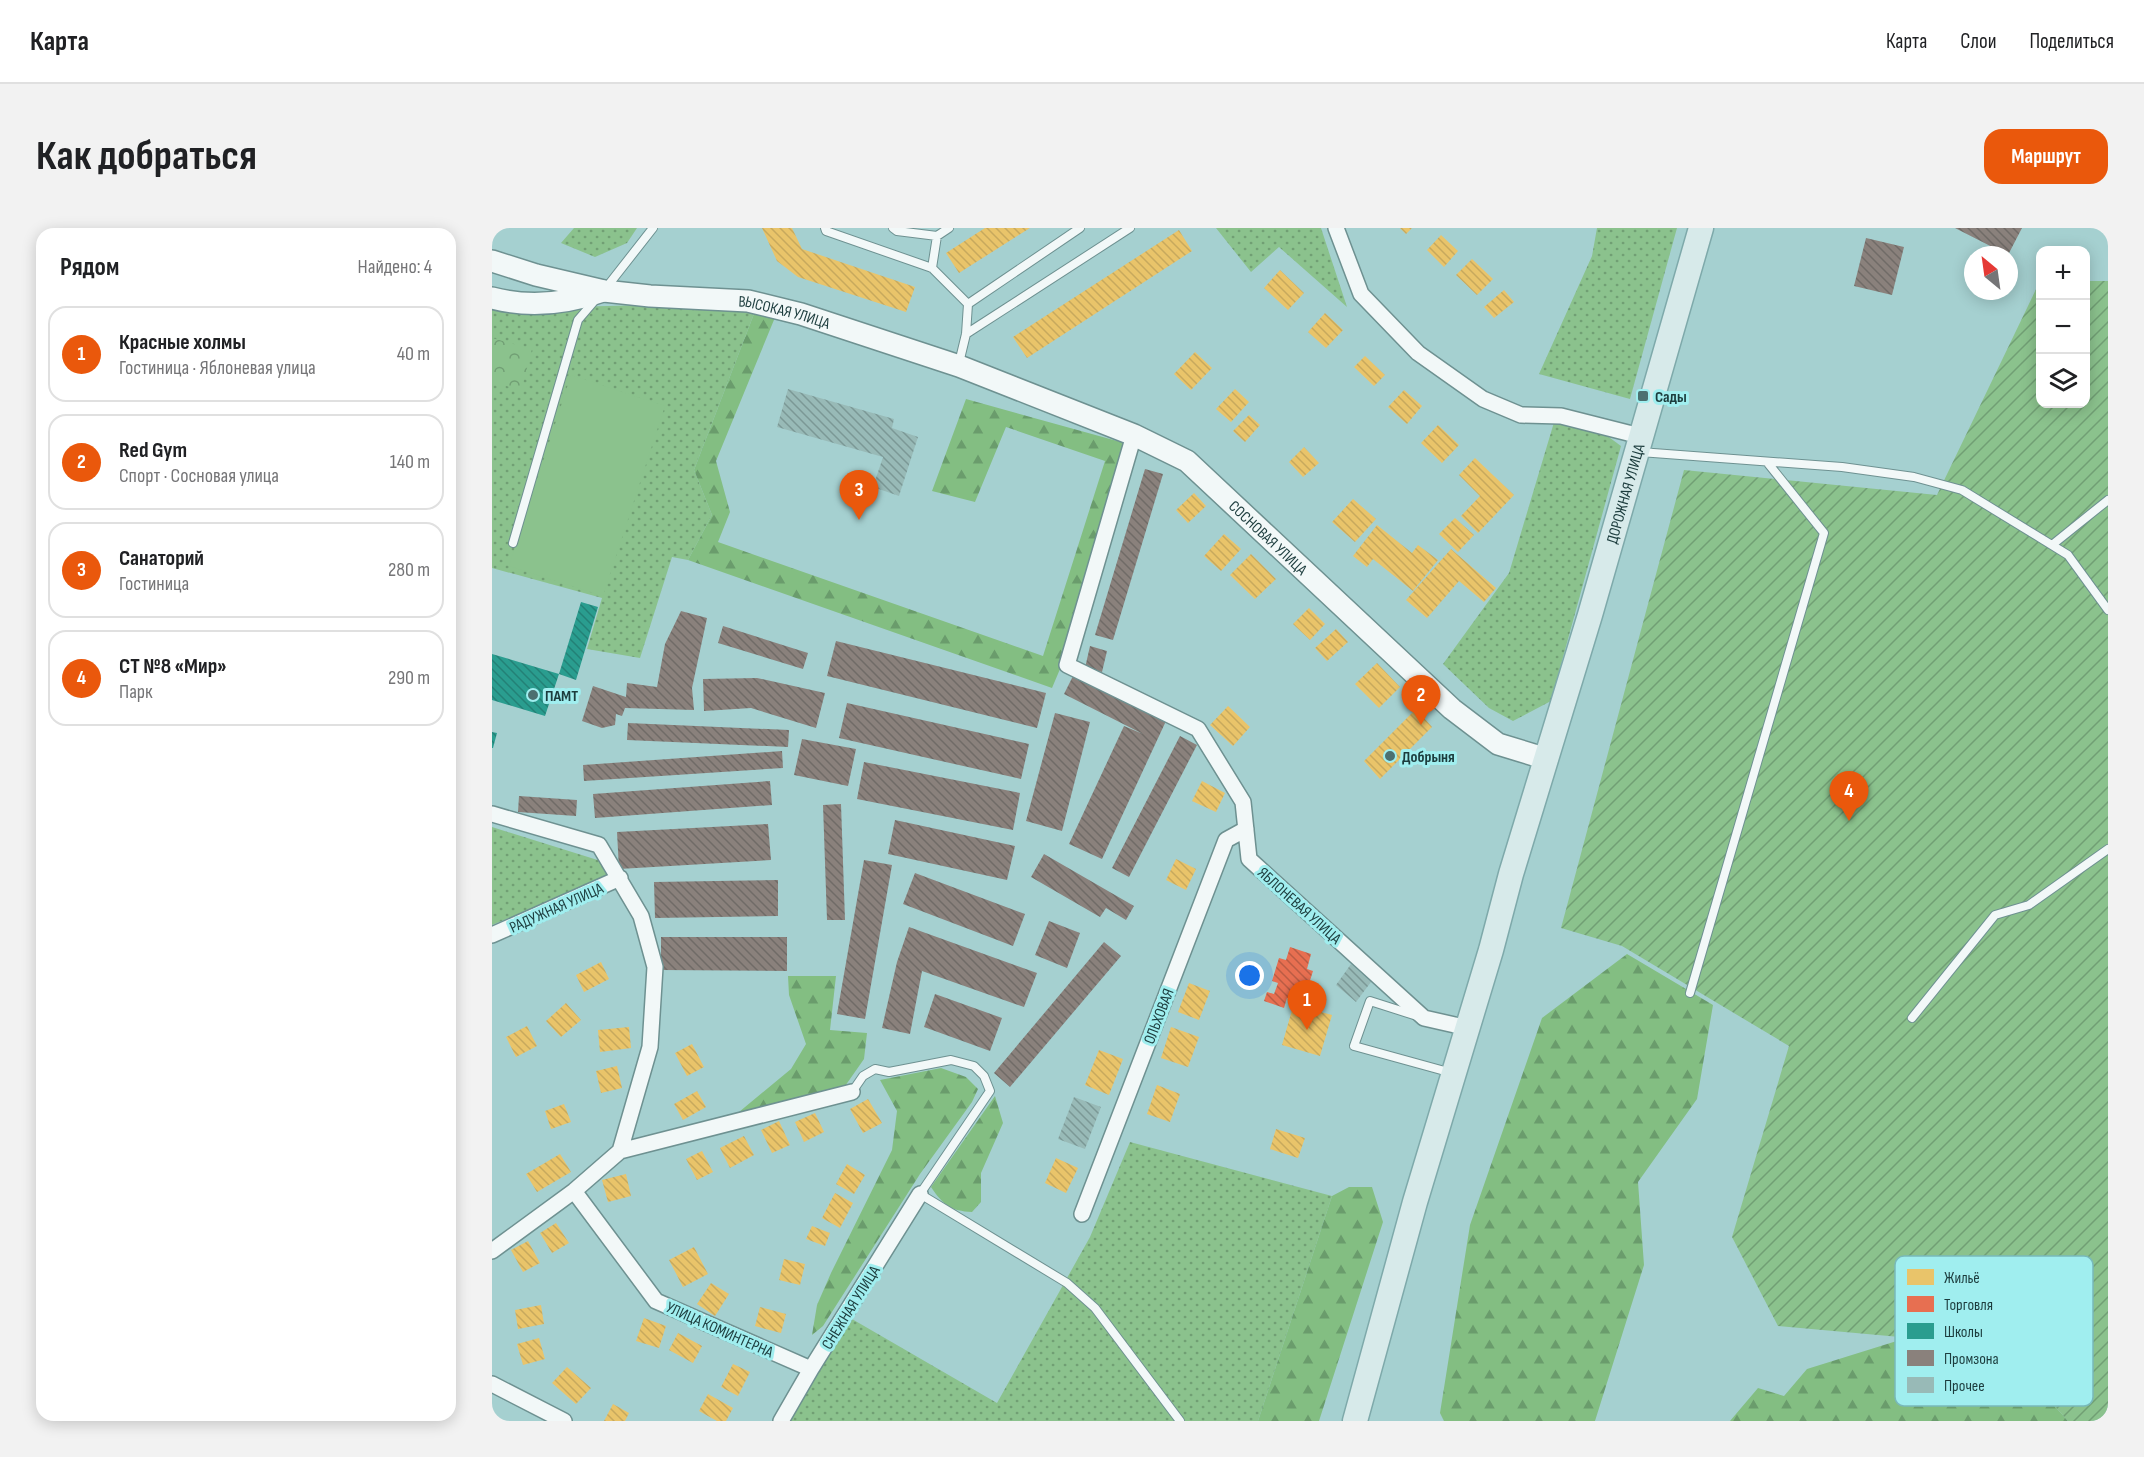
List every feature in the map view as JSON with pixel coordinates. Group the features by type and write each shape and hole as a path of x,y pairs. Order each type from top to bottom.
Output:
{"main road":[{"name":"ДОРОЖНАЯ УЛИЦА","path":"1355,1421 1511,874 1547,759 1701,228"}],"street":[{"path":"1336,228 1361,294 1418,354 1483,399 1521,415 1561,416 1638,444"},
{"name":"ВЫСОКАЯ УЛИЦА","path":"492,261 536,275 604,291 650,297 748,301 852,330 959,366"},
{"path":"492,298 531,305 554,304 604,291"},
{"name":"СОСНОВАЯ УЛИЦА","path":"959,366 1134,435 1187,461 1456,712 1498,744 1547,759"},
{"name":"ЯБЛОНЕВАЯ УЛИЦА","path":"1134,435 1067,665 1198,729 1243,802 1249,859 1424,1018 1468,1028"},
{"path":"492,814 598,844 641,916 655,967 650,1047 620,1151"},
{"name":"ОЛЬХОВАЯ","path":"1082,1214 1226,840 1246,828"},
{"name":"РАДУЖНАЯ УЛИЦА","path":"492,935 620,878"},
{"path":"492,1251 574,1191 620,1151 852,1092"},
{"name":"УЛИЦА КОМИНТЕРНА","path":"574,1191 656,1300 811,1369"},
{"name":"СНЕЖНАЯ УЛИЦА","path":"781,1421 920,1194"},
{"path":"492,1384 564,1421"}],"lane":[{"path":"513,543 578,320 604,291 653,228"},
{"path":"825,228 826,231 932,268 968,304 966,334 959,366"},
{"path":"893,228 897,231 937,236 949,228"},
{"path":"968,304 1080,228"},
{"path":"966,334 1130,228"},
{"path":"932,268 937,236"},
{"path":"1638,444 1767,462 1914,477 1962,490 2068,555 2108,610"},
{"path":"1690,993 1824,533 1767,462"},
{"path":"2052,545 2108,500"},
{"path":"1912,1018 1995,915 2029,905 2108,849"},
{"path":"1424,1018 1370,1001 1354,1046 1454,1073"},
{"path":"852,1092 863,1076 875,1069 889,1072 951,1060 974,1066 984,1076 990,1091 920,1194 1067,1283 1095,1308 1180,1421"}],"green space":[{"path":"574,228 637,228 627,243 595,257 561,243"},
{"path":"1216,228 1321,228 1347,307 1279,247 1251,272"},
{"path":"1597,228 1677,228 1630,399 1539,374 1592,256"},
{"path":"2090,281 2108,281 2108,1421 2068,1421 2055,1406 2093,1406 2093,1256 1895,1256 1895,1337 1778,1326 1732,1237 1789,1046 1622,946 1561,928 1684,470 1937,495 2036,289 2036,408 2090,408"},
{"path":"719,303 757,306 694,470 712,515 688,560 672,557 640,658 587,649 602,598 492,568 492,305 570,307"},
{"path":"757,306 776,315 716,461 730,512 718,542 1043,656 1105,461 1006,427 975,502 932,491 966,399 1128,444 1063,662 1052,688 688,560 712,515 694,470"},
{"path":"492,338 532,349 521,390 492,382"},
{"path":"571,375 665,406 603,596 509,566"},
{"path":"1555,419 1587,421 1621,446 1551,701 1513,721 1489,708 1443,664 1509,573"},
{"path":"492,827 604,862 608,877 492,925"},
{"path":"1627,954 1713,1005 1697,1099 1638,1182 1644,1265 1595,1421 1444,1421 1440,1413 1470,1225 1542,1018"},
{"path":"788,976 836,976 830,1030 867,1033 864,1059 843,1089 733,1117 791,1069 806,1044 789,995"},
{"path":"941,1068 966,1077 978,1089 972,1102 920,1174 823,1326 812,1335 817,1305 892,1150 897,1111 880,1080"},
{"path":"995,1096 1003,1123 981,1173 981,1202 972,1212 958,1210 944,1203 931,1187"},
{"path":"1130,1142 1332,1196 1258,1421 790,1421 825,1358 852,1319 997,1403 1090,1237"},
{"path":"1349,1187 1372,1187 1383,1222 1319,1421 1258,1421 1332,1196"},
{"path":"1895,1342 1895,1406 2055,1406 2068,1421 1730,1421 1758,1388 1784,1396 1807,1369"}],"building: Жильё":[{"path":"762,228 792,228 802,249 915,287 906,312 798,277 777,261"},
{"path":"985,228 1030,228 959,273 946,253"},
{"path":"1400,228 1412,228 1406,234"},
{"path":"1179,230 1192,251 1027,358 1013,337"},
{"path":"1441,235 1458,251 1444,267 1427,250"},
{"path":"1472,259 1493,279 1477,295 1456,275"},
{"path":"1280,270 1304,293 1288,310 1264,288"},
{"path":"1504,290 1514,302 1494,318 1484,307"},
{"path":"1325,313 1343,330 1326,348 1308,332"},
{"path":"1195,352 1212,368 1191,390 1174,374"},
{"path":"1365,356 1385,375 1374,386 1354,367"},
{"path":"1235,389 1249,402 1231,422 1216,409"},
{"path":"1404,390 1422,406 1407,424 1388,407"},
{"path":"1249,415 1260,425 1245,442 1233,431"},
{"path":"1438,425 1459,445 1442,463 1421,443"},
{"path":"1304,447 1319,463 1303,477 1289,462"},
{"path":"1475,458 1514,495 1478,533 1461,516 1480,496 1459,475"},
{"path":"1194,493 1206,506 1188,523 1176,510"},
{"path":"1353,499 1376,519 1355,542 1332,522"},
{"path":"1455,518 1474,535 1458,552 1439,534"},
{"path":"1377,525 1412,553 1418,545 1438,560 1413,591 1373,559 1367,567 1353,556"},
{"path":"1224,534 1241,549 1221,571 1204,556"},
{"path":"1451,549 1496,588 1484,602 1459,581 1427,618 1406,600"},
{"path":"1251,554 1276,579 1255,599 1230,575"},
{"path":"1309,608 1325,624 1310,640 1293,624"},
{"path":"1336,629 1348,642 1327,661 1315,648"},
{"path":"1377,663 1400,687 1379,708 1355,684"},
{"path":"1228,706 1250,727 1233,746 1210,725"},
{"path":"1416,709 1432,727 1380,779 1364,761"},
{"path":"1202,781 1225,793 1216,812 1192,801"},
{"path":"1176,859 1196,869 1186,890 1166,880"},
{"path":"601,962 609,979 584,992 576,975"},
{"path":"1189,983 1210,991 1199,1020 1178,1012"},
{"path":"1309,1002 1323,1006 1321,1012 1332,1015 1320,1056 1282,1045 1294,1003 1307,1007"},
{"path":"566,1003 581,1020 561,1037 546,1021"},
{"path":"527,1026 537,1046 516,1057 506,1037"},
{"path":"629,1027 631,1048 600,1052 598,1030"},
{"path":"1171,1027 1199,1037 1188,1067 1161,1058"},
{"path":"692,1044 704,1067 687,1076 675,1053"},
{"path":"1099,1050 1123,1059 1109,1095 1085,1085"},
{"path":"617,1066 622,1088 601,1093 596,1071"},
{"path":"1157,1085 1180,1094 1170,1122 1147,1114"},
{"path":"697,1091 706,1107 683,1120 674,1104"},
{"path":"868,1099 882,1123 863,1133 850,1109"},
{"path":"564,1104 571,1122 551,1129 545,1111"},
{"path":"815,1113 824,1132 804,1142 795,1122"},
{"path":"779,1121 790,1145 772,1153 761,1130"},
{"path":"1276,1129 1305,1138 1298,1158 1270,1149"},
{"path":"744,1136 754,1155 730,1168 720,1148"},
{"path":"702,1151 713,1172 697,1180 686,1159"},
{"path":"560,1154 571,1172 537,1192 526,1174"},
{"path":"1056,1158 1078,1168 1066,1193 1045,1183"},
{"path":"847,1164 865,1175 854,1194 836,1184"},
{"path":"626,1174 631,1196 608,1202 602,1180"},
{"path":"835,1193 853,1203 840,1228 822,1218"},
{"path":"556,1223 569,1243 552,1253 540,1233"},
{"path":"812,1226 830,1233 825,1246 806,1239"},
{"path":"528,1241 540,1263 523,1272 511,1250"},
{"path":"694,1247 708,1274 683,1287 669,1260"},
{"path":"784,1259 805,1264 800,1285 779,1280"},
{"path":"711,1283 729,1294 715,1316 697,1304"},
{"path":"541,1305 544,1324 518,1329 515,1310"},
{"path":"760,1307 786,1314 781,1333 755,1326"},
{"path":"644,1318 666,1326 659,1348 636,1341"},
{"path":"678,1333 702,1346 693,1363 669,1350"},
{"path":"539,1338 545,1359 523,1365 517,1344"},
{"path":"733,1364 750,1372 738,1396 721,1387"},
{"path":"567,1367 591,1388 576,1404 552,1383"},
{"path":"708,1394 733,1408 726,1421 717,1421 699,1411"},
{"path":"613,1404 629,1413 625,1421 604,1421"}],"building: Торговля":[{"path":"1290,947 1311,954 1307,969 1313,971 1307,990 1301,988 1297,1001 1287,998 1284,1008 1264,1001 1267,992 1274,994 1278,983 1272,981 1279,958 1286,960"}],"building: Школы":[{"path":"581,602 598,607 576,680 559,674"},
{"path":"492,654 559,674 545,716 492,700"},
{"path":"492,732 497,733 493,748 492,748"}],"building: Промзона":[{"path":"1955,228 2022,228 2013,246 1990,246"},
{"path":"1866,238 1904,247 1892,295 1854,286"},
{"path":"1145,469 1163,474 1113,640 1095,635"},
{"path":"681,611 707,618 692,688 694,710 625,708 622,716 616,714 615,725 602,728 582,721 593,686 626,697 627,683 657,687 665,644"},
{"path":"723,626 808,653 803,669 718,643"},
{"path":"836,641 1046,693 1037,728 827,676"},
{"path":"1090,646 1107,651 1102,672 1085,668"},
{"path":"1074,674 1166,721 1102,859 1069,844 1124,726 1143,734 1064,694"},
{"path":"757,678 825,693 816,728 751,708 704,711 703,679"},
{"path":"847,703 1029,744 1021,779 839,738"},
{"path":"1055,713 1090,722 1062,831 1026,821"},
{"path":"628,723 789,730 788,747 627,740"},
{"path":"1180,736 1197,745 1129,877 1112,868"},
{"path":"802,739 856,749 848,786 794,775"},
{"path":"782,751 783,768 584,781 583,765"},
{"path":"864,762 1020,793 1013,830 857,799"},
{"path":"770,781 772,805 595,818 593,794"},
{"path":"519,796 577,800 576,816 518,812"},
{"path":"841,804 845,920 827,920 823,805"},
{"path":"895,820 1015,846 1007,880 888,854"},
{"path":"768,824 771,860 619,869 617,832"},
{"path":"1044,854 1134,906 1126,920 1106,908 1100,917 1031,877"},
{"path":"864,860 892,865 865,1019 837,1014"},
{"path":"915,873 1025,914 1013,946 903,904"},
{"path":"778,880 778,916 655,918 654,882"},
{"path":"1049,921 1080,933 1067,968 1035,955"},
{"path":"909,927 1037,973 1024,1007 922,971 910,1034 882,1028 897,962"},
{"path":"661,937 787,937 787,971 661,970"},
{"path":"1104,942 1121,956 1010,1087 994,1073"},
{"path":"935,994 1002,1018 990,1051 924,1027"}],"building: Прочее":[{"path":"788,389 894,419 892,428 918,437 899,496 873,487 883,457 777,427"},
{"path":"1351,964 1371,982 1356,1002 1336,985"},
{"path":"1074,1097 1101,1107 1085,1149 1058,1139"}],"place":[{"name":"Сады","path":"1643,396"},
{"name":"Санаторий","path":"859,520"},
{"name":"ПАМТ","path":"533,695"},
{"name":"Red Gym","path":"1421,725"},
{"name":"Добрыня","path":"1390,756"},
{"name":"СТ №8 «Мир»","path":"1849,821"},
{"name":"Красные холмы","path":"1307,1030"}]}
